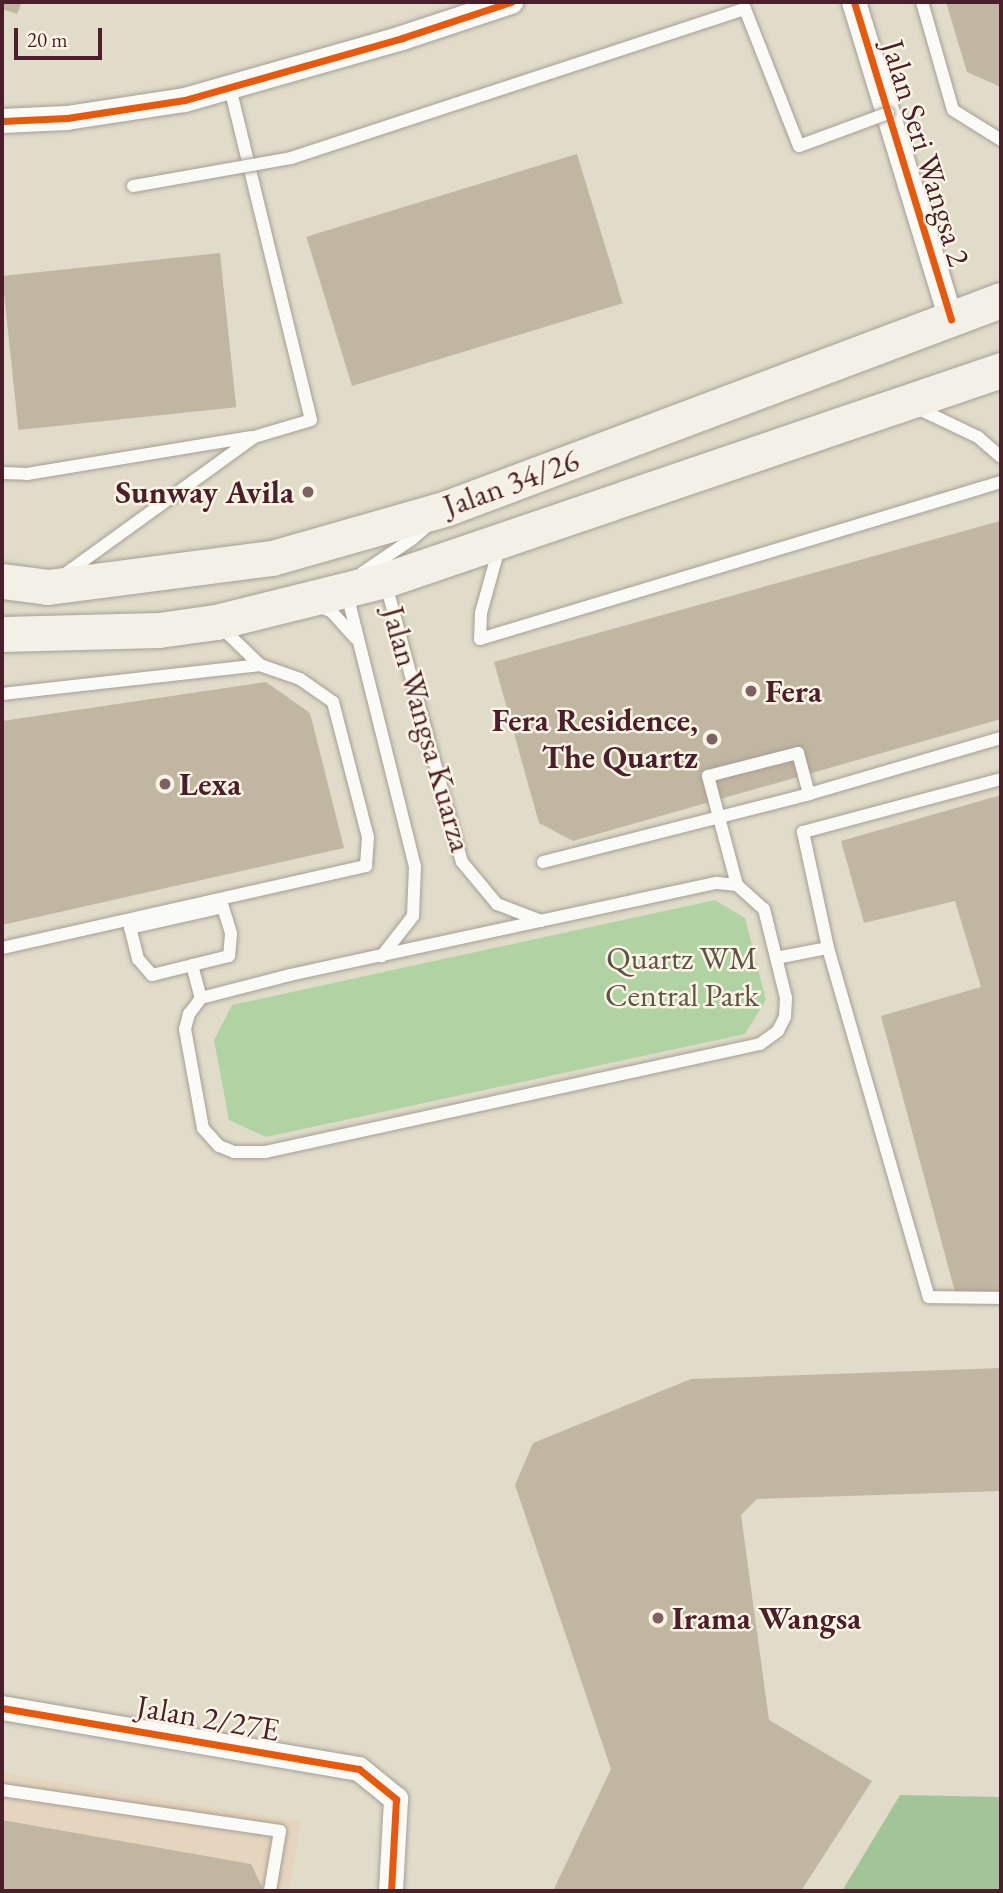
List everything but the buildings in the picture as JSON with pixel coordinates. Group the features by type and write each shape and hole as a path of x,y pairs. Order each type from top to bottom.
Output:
{"main road":[{"name":"Jalan 34/26","path":"2,581 48,587 272,558 447,508 1001,300"},
{"name":"Jalan 34/26","path":"2,634 159,630 216,622 385,580 1001,370"}],"street":[{"path":"2,121 67,118 185,100 402,38 511,2"},
{"name":"Jalan Seri Wangsa 2","path":"854,2 951,320"},
{"name":"Jalan 2/27E","path":"2,1708 359,1769 396,1799 391,1891"}],"lane":[{"path":"922,2 953,110 1001,140"},
{"path":"133,186 291,158 745,9 799,146 888,113"},
{"path":"2,473 27,474 254,437 311,420 230,87"},
{"path":"906,402 978,438 1001,457"},
{"path":"48,587 254,437"},
{"path":"501,541 481,613 480,639 1001,481"},
{"path":"345,588 412,539 447,508"},
{"name":"Jalan Wangsa Kuarza","path":"385,580 462,862 497,904 541,921"},
{"name":"Jalan Wangsa Kuarza","path":"345,588 415,866 413,916 382,956"},
{"path":"294,602 331,611 359,644"},
{"path":"2,948 366,866 368,837 333,702 300,679 260,665 216,622"},
{"path":"2,694 260,665"},
{"path":"543,862 809,793 1001,738"},
{"path":"737,885 717,883 290,975 201,998 189,1014 185,1029 202,1128 219,1146 234,1153 265,1153 760,1044 778,1031 785,1017 786,998 764,909 737,885 708,776 798,753 809,793"},
{"path":"1001,779 803,832 828,948 929,1297 1001,1298"},
{"path":"223,907 231,934 229,956 192,965 152,975 138,959 130,928 223,907"},
{"path":"776,958 828,948"},
{"path":"192,965 201,998"},
{"path":"2,1790 280,1831 270,1891"}],"shaded area":[{"path":"2,1773 301,1822 289,1891 2,1891"}],"green space":[{"name":"Quartz WM Central Park","path":"715,900 745,918 766,1000 745,1034 266,1137 229,1120 214,1040 232,1005"},
{"path":"900,1795 1001,1797 1001,1891 842,1891"}],"cycle path":[{"path":"2,121 67,118 185,100 402,38 511,2"},
{"path":"854,2 951,319"},
{"path":"2,1708 359,1769 396,1799 391,1891"}],"place":[{"name":"Sunway Avila","path":"308,492"},
{"name":"Fera","path":"751,691"},
{"name":"Fera Residence, The Quartz","path":"712,739"},
{"name":"Lexa","path":"165,784"},
{"name":"Irama Wangsa","path":"658,1618"}]}
